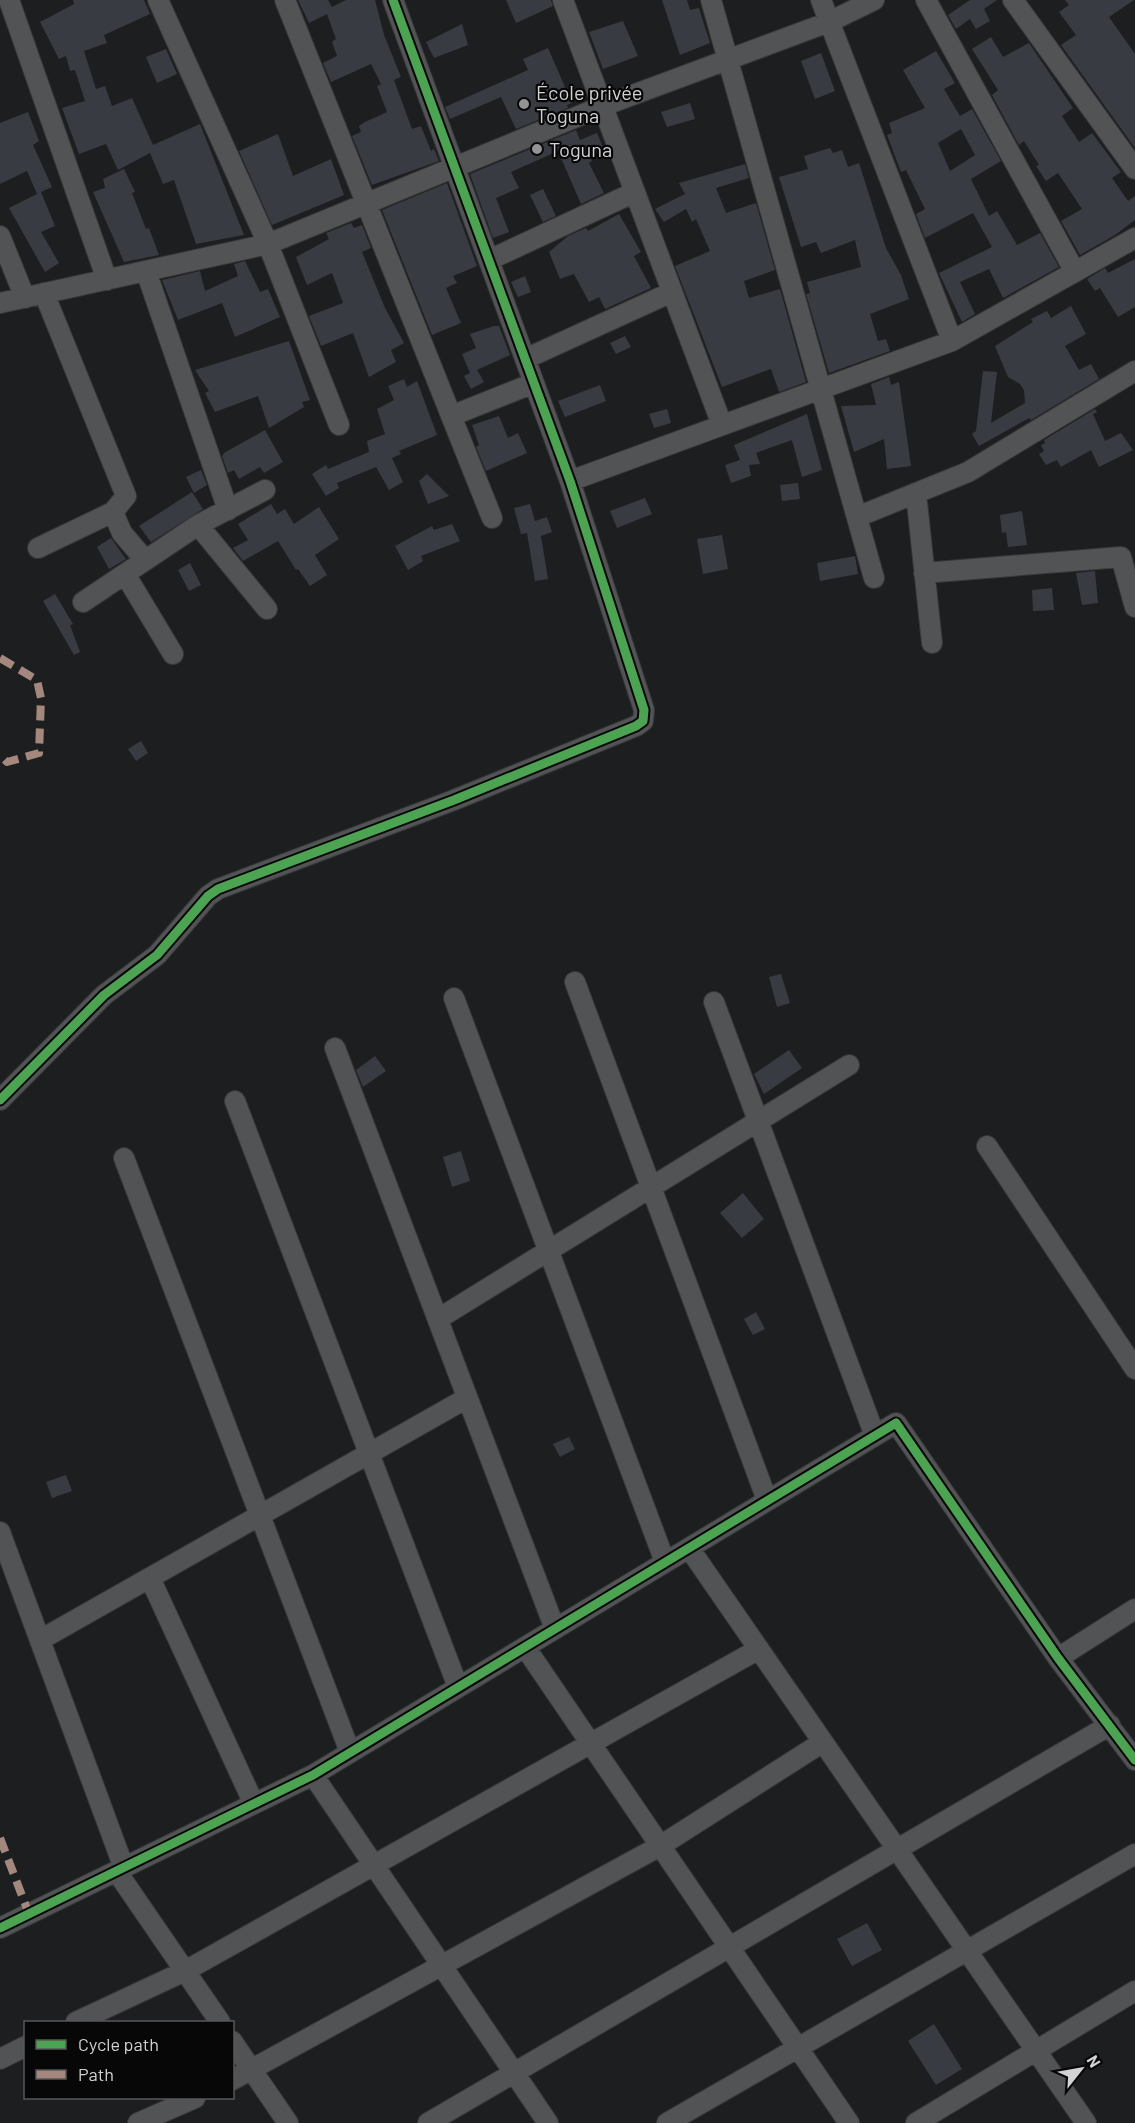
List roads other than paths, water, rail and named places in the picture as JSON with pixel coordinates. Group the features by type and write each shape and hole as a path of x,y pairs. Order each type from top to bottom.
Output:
{"street":[{"path":"9,0 107,280"},
{"path":"158,0 268,244 339,425"},
{"path":"285,0 492,518"},
{"path":"0,1100 104,995 157,955 208,896 218,889 454,800 636,726 643,721 644,710 570,481 393,0"},
{"path":"563,0 722,426"},
{"path":"711,0 874,578"},
{"path":"821,0 952,341"},
{"path":"0,303 268,244 603,106 829,22 874,0"},
{"path":"926,0 1075,272"},
{"path":"1013,0 1135,169"},
{"path":"489,260 635,192"},
{"path":"0,236 34,295 126,496 113,512 38,548"},
{"path":"570,481 952,341 1135,238"},
{"path":"146,271 228,510"},
{"path":"525,359 672,292"},
{"path":"857,517 968,472 1135,371"},
{"path":"451,416 534,383"},
{"path":"83,602 198,525 265,490"},
{"path":"916,494 932,643"},
{"path":"113,512 122,533 145,560"},
{"path":"198,525 267,609"},
{"path":"924,573 1121,557 1134,600"},
{"path":"125,573 173,654"},
{"path":"575,982 767,1500"},
{"path":"454,998 665,1562"},
{"path":"714,1002 875,1436"},
{"path":"335,1048 555,1629"},
{"path":"438,1319 849,1065"},
{"path":"235,1101 458,1687"},
{"path":"987,1146 1135,1369"},
{"path":"124,1158 350,1752"},
{"path":"40,1640 467,1398"},
{"path":"0,1928 313,1775 896,1423 1058,1658 1135,1760"},
{"path":"0,1532 121,1870 219,2021"},
{"path":"689,1548 1086,2123"},
{"path":"150,1578 254,1804"},
{"path":"1058,1658 1135,1609"},
{"path":"525,1647 849,2123"},
{"path":"78,2021 185,1971 759,1649"},
{"path":"428,2123 1110,1725"},
{"path":"234,2079 253,2071 660,1846 823,1742"},
{"path":"313,1775 549,2123"},
{"path":"667,2123 1135,1854"},
{"path":"916,2123 1135,1991"},
{"path":"234,2044 288,2123"},
{"path":"0,2059 24,2047"},
{"path":"138,2123 191,2099"}],"place":[{"name":"École privée Toguna","path":"524,104"},
{"name":"Toguna","path":"537,149"}]}
